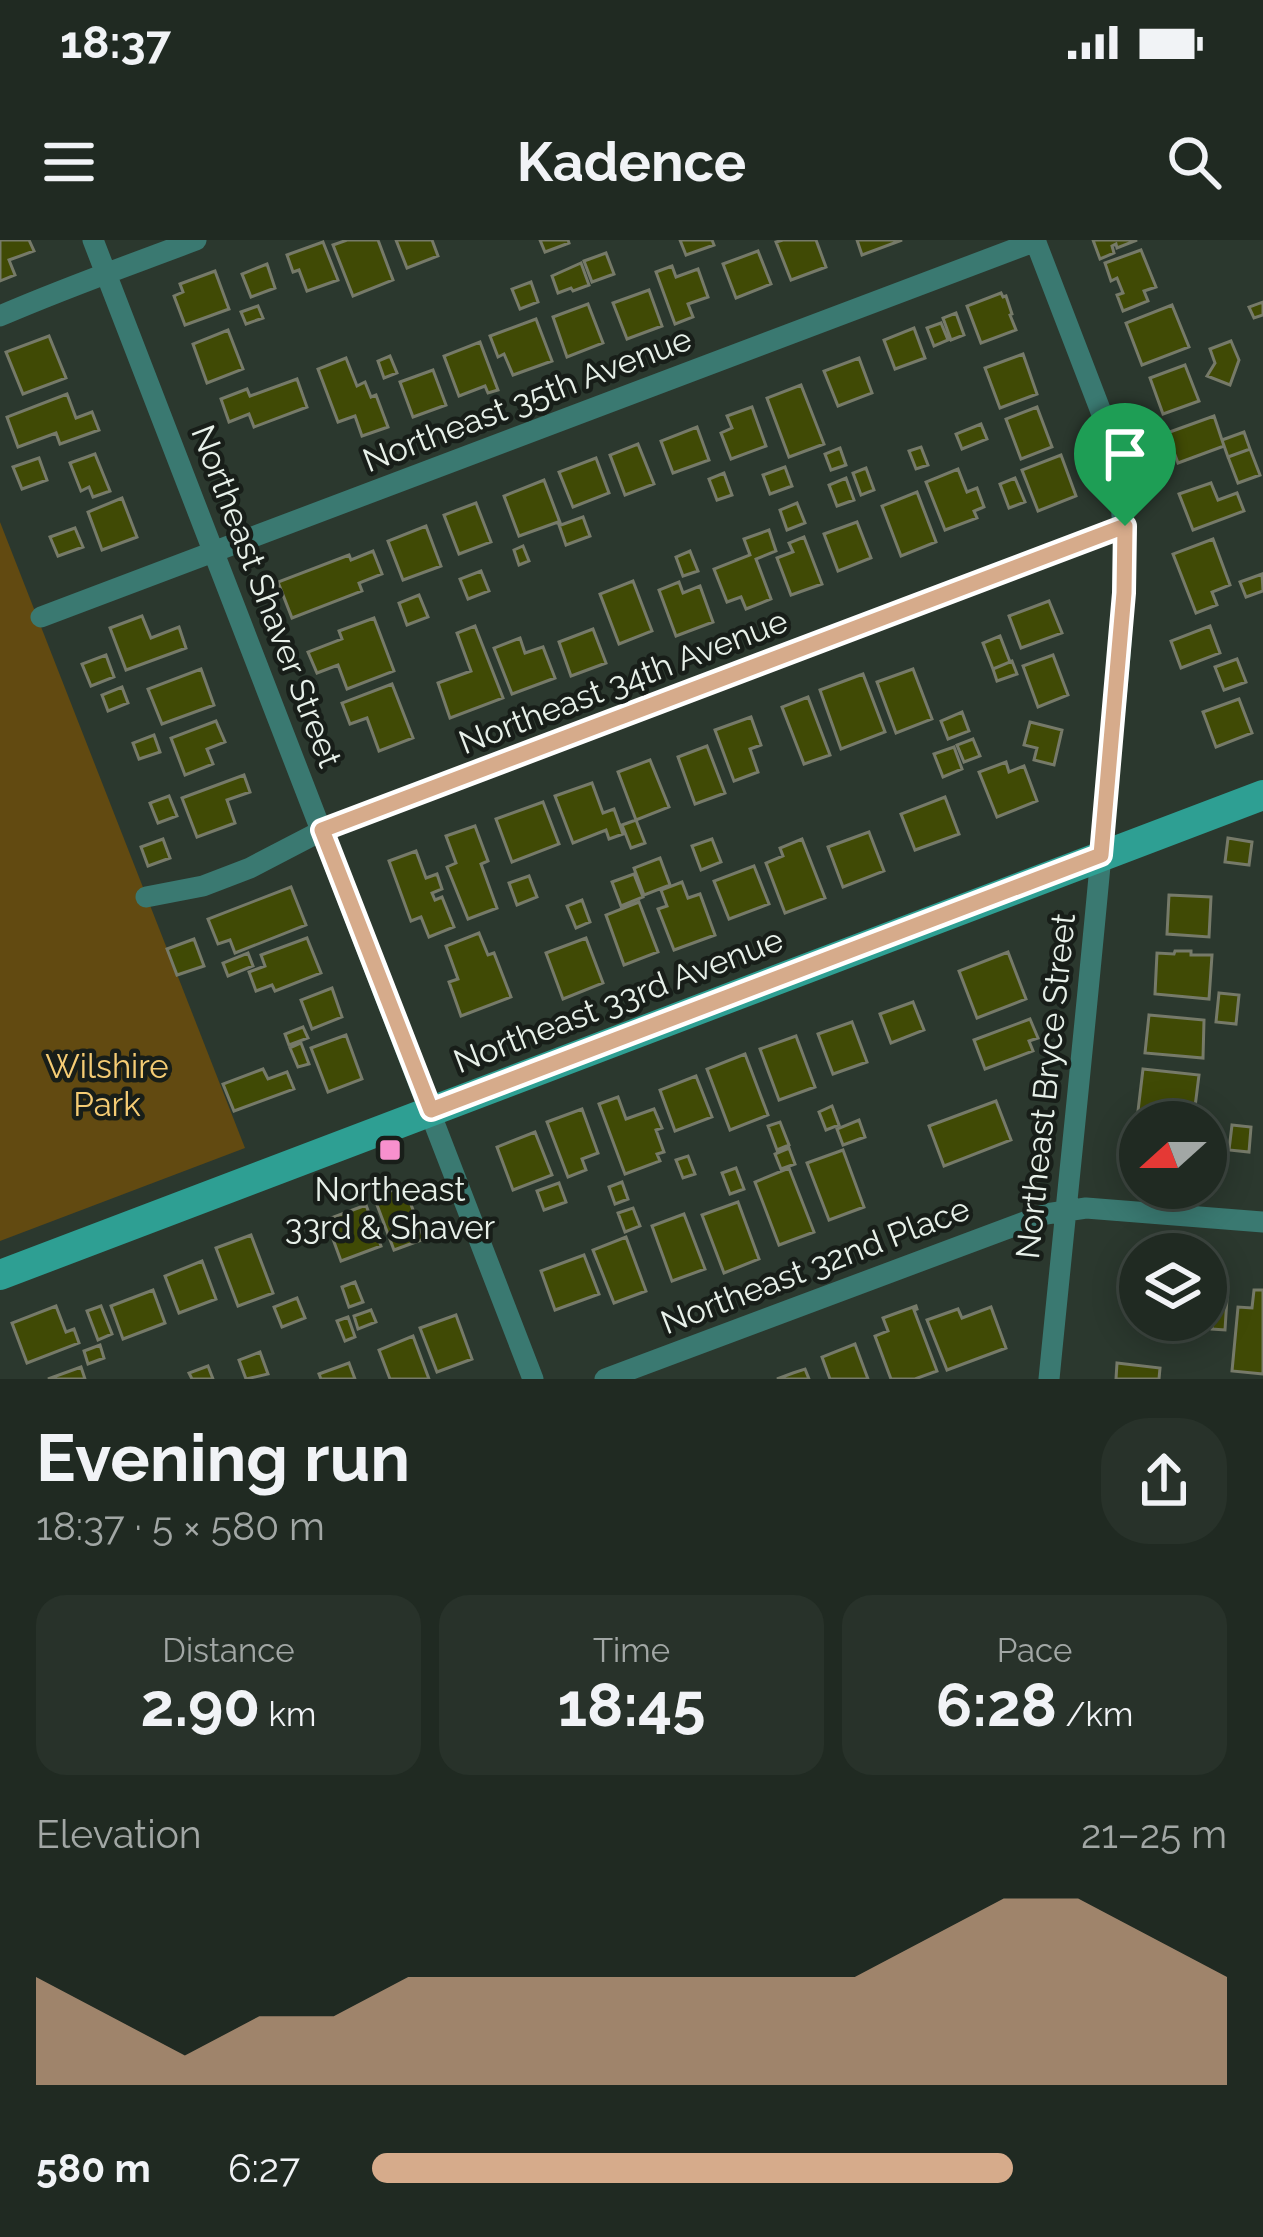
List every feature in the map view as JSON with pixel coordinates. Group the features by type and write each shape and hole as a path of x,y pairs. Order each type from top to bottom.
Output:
{"main road":[{"name":"Northeast 33rd Avenue","path":"0,1275 1263,795"}],"street":[{"name":"Northeast Shaver Street","path":"93,240 533,1379"},
{"path":"0,316 196,240"},
{"name":"Northeast Bryce Street","path":"1035,240 1108,430 1125,526 1124,593 1101,855 1049,1379"},
{"name":"Northeast 35th Avenue","path":"41,617 1035,240"},
{"name":"Northeast 34th Avenue","path":"146,897 203,886 235,874 322,830 1125,526"},
{"name":"Northeast 32nd Place","path":"605,1379 1028,1219 1104,1208 1263,1222"}],"green space":[{"name":"Wilshire Park","path":"0,522 245,1148 0,1241"}],"building":[{"path":"0,240 29,240 34,251 9,260 15,275 0,281"},
{"path":"378,240 393,280 353,296 333,245"},
{"path":"396,240 432,240 438,256 407,268"},
{"path":"540,240 568,240 569,243 545,252"},
{"path":"680,240 712,240 714,245 686,255"},
{"path":"816,240 826,267 791,280 776,242"},
{"path":"857,240 902,240 862,255"},
{"path":"1093,240 1137,240 1112,246 1114,253 1100,259"},
{"path":"323,242 338,280 307,291 287,255"},
{"path":"1141,250 1156,287 1144,291 1148,301 1123,311 1117,295 1123,293 1117,278 1111,281 1105,263"},
{"path":"758,251 771,284 736,298 723,264"},
{"path":"606,253 614,274 592,282 584,261"},
{"path":"581,263 589,285 558,293 552,276"},
{"path":"267,264 275,288 251,297 242,274"},
{"path":"672,266 676,277 698,269 708,297 688,304 693,317 675,324 656,272"},
{"path":"215,271 229,309 185,325 174,296 183,292 180,284"},
{"path":"531,282 538,302 520,309 512,289"},
{"path":"649,290 662,326 627,339 613,303"},
{"path":"1001,293 1016,330 981,343 967,306"},
{"path":"1263,302 1263,315 1254,318 1249,307"},
{"path":"588,304 603,343 567,357 553,317"},
{"path":"1172,305 1189,347 1142,365 1126,323"},
{"path":"258,306 263,318 246,324 241,312"},
{"path":"956,313 964,335 951,340 943,318"},
{"path":"536,319 552,361 513,375 504,354 498,357 490,336"},
{"path":"941,323 948,340 934,346 927,328"},
{"path":"914,328 925,358 895,369 884,340"},
{"path":"228,330 243,369 207,383 193,344"},
{"path":"49,336 66,378 23,394 6,352"},
{"path":"1231,341 1239,360 1230,385 1207,376 1215,363 1210,349"},
{"path":"480,342 498,390 488,393 485,386 459,396 444,356"},
{"path":"1023,354 1037,394 1000,408 985,368"},
{"path":"390,356 397,373 384,378 378,361"},
{"path":"346,358 357,386 365,382 371,397 376,395 388,427 362,436 355,416 338,422 318,369"},
{"path":"859,358 872,393 838,406 824,371"},
{"path":"1185,365 1199,401 1163,414 1150,378"},
{"path":"433,370 446,405 413,417 400,382"},
{"path":"297,379 307,407 254,427 249,414 229,422 221,399 247,389 250,396"},
{"path":"801,385 824,444 789,457 767,398"},
{"path":"67,394 76,418 92,412 99,430 60,444 56,433 18,447 7,417"},
{"path":"752,407 766,446 731,459 721,433 732,428 727,416"},
{"path":"1037,407 1052,447 1021,459 1006,419"},
{"path":"1214,416 1224,446 1178,463 1167,433"},
{"path":"981,424 987,439 962,449 956,434"},
{"path":"697,427 709,460 673,473 661,441"},
{"path":"1244,432 1250,449 1228,457 1222,440"},
{"path":"638,444 654,484 625,495 610,455"},
{"path":"921,447 928,465 916,469 909,451"},
{"path":"840,448 846,465 831,470 825,454"},
{"path":"1250,449 1260,475 1238,483 1228,457"},
{"path":"95,454 110,491 93,497 89,487 81,491 70,463"},
{"path":"1061,455 1076,496 1038,511 1022,470"},
{"path":"39,458 47,480 22,489 13,467"},
{"path":"596,458 609,493 573,507 559,472"},
{"path":"785,467 792,486 770,494 763,475"},
{"path":"866,468 874,490 861,495 853,473"},
{"path":"958,469 967,492 977,488 984,507 974,511 977,518 945,530 926,482"},
{"path":"724,473 732,495 717,500 709,479"},
{"path":"846,478 854,500 837,506 829,485"},
{"path":"1015,478 1025,502 1009,508 1000,484"},
{"path":"544,480 561,525 583,517 590,536 566,545 558,522 519,536 504,496"},
{"path":"1211,483 1218,500 1237,493 1244,511 1193,530 1179,494"},
{"path":"917,492 936,542 901,556 882,506"},
{"path":"122,498 137,537 102,550 88,512"},
{"path":"476,503 491,542 459,554 444,515"},
{"path":"797,503 805,523 787,530 780,510"},
{"path":"857,522 871,558 838,571 824,534"},
{"path":"426,526 441,566 403,580 388,541"},
{"path":"75,528 83,547 58,556 50,537"},
{"path":"769,530 776,551 756,559 771,599 746,609 741,597 727,602 714,569 750,555 744,539"},
{"path":"804,537 822,584 791,595 777,558 793,552 789,543"},
{"path":"1213,539 1230,585 1212,592 1217,605 1196,613 1173,554"},
{"path":"523,546 529,561 519,565 514,550"},
{"path":"373,551 382,574 359,583 362,591 292,618 278,582 349,555 351,560"},
{"path":"690,551 698,571 683,576 676,557"},
{"path":"481,571 489,591 468,599 460,579"},
{"path":"1262,574 1263,591 1246,597 1240,582"},
{"path":"633,581 652,631 619,644 600,594"},
{"path":"679,582 683,593 700,586 713,622 676,636 659,590"},
{"path":"419,595 428,617 407,625 399,603"},
{"path":"1049,601 1062,633 1021,648 1009,616"},
{"path":"142,616 151,638 179,627 186,648 126,670 110,628"},
{"path":"374,618 394,671 347,689 338,665 317,673 308,652 342,639 339,631"},
{"path":"475,626 503,698 450,718 438,683 471,671 457,633"},
{"path":"1210,626 1220,653 1181,668 1171,641"},
{"path":"593,629 606,663 571,676 559,642"},
{"path":"1000,636 1010,662 993,669 983,643"},
{"path":"520,638 525,653 543,647 555,678 512,694 494,648"},
{"path":"106,655 114,677 91,686 82,664"},
{"path":"1053,655 1068,695 1038,707 1023,666"},
{"path":"1237,659 1246,682 1224,690 1215,667"},
{"path":"1012,661 1017,674 997,681 993,669"},
{"path":"201,669 214,705 162,724 148,689"},
{"path":"913,669 932,719 896,733 877,682"},
{"path":"863,674 885,732 841,749 820,690"},
{"path":"392,684 413,738 379,751 367,718 350,724 342,703"},
{"path":"122,687 128,703 108,711 102,695"},
{"path":"808,697 830,755 804,764 782,707"},
{"path":"1239,699 1252,733 1216,747 1203,712"},
{"path":"962,712 969,731 948,739 941,721"},
{"path":"751,717 761,745 750,749 758,772 734,781 715,730"},
{"path":"216,721 225,742 207,749 213,764 185,775 171,738"},
{"path":"1030,722 1062,730 1054,765 1034,760 1037,748 1024,745"},
{"path":"154,735 160,752 139,759 133,743"},
{"path":"973,739 980,756 964,762 957,745"},
{"path":"707,746 725,793 695,804 678,757"},
{"path":"954,747 962,769 943,777 934,754"},
{"path":"650,760 669,807 636,820 618,772"},
{"path":"1006,762 1009,772 1024,766 1037,801 997,817 979,772"},
{"path":"244,775 250,792 227,800 235,823 197,837 182,798"},
{"path":"592,783 603,813 614,809 623,834 609,839 606,830 573,843 555,796"},
{"path":"169,796 177,816 158,823 150,803"},
{"path":"945,797 959,834 915,850 901,814"},
{"path":"543,802 559,844 512,862 496,819"},
{"path":"636,820 645,843 631,848 622,825"},
{"path":"475,826 488,861 481,864 497,908 468,919 447,867 456,863 446,836"},
{"path":"869,832 884,871 843,887 828,847"},
{"path":"1228,838 1252,842 1249,865 1225,862"},
{"path":"163,839 170,858 148,866 141,847"},
{"path":"712,839 721,862 701,870 692,846"},
{"path":"802,839 825,898 785,913 766,863 783,856 780,848"},
{"path":"416,851 426,878 437,874 442,889 432,893 435,900 442,897 454,927 429,937 421,917 411,921 389,861"},
{"path":"660,858 670,885 644,895 634,868"},
{"path":"754,866 769,904 729,919 714,881"},
{"path":"634,874 643,897 621,906 612,882"},
{"path":"529,876 537,897 517,905 509,883"},
{"path":"682,882 688,898 700,894 715,935 674,950 658,909 667,906 661,890"},
{"path":"291,887 306,925 235,953 230,940 218,944 208,919"},
{"path":"1169,895 1211,897 1209,937 1167,934"},
{"path":"582,900 590,922 576,928 567,906"},
{"path":"639,902 658,952 624,965 606,915"},
{"path":"479,933 488,955 494,953 511,997 461,1016 449,982 458,979 446,946"},
{"path":"307,938 321,973 275,991 272,985 256,991 249,972 265,966 261,955"},
{"path":"586,938 603,983 563,999 546,953"},
{"path":"194,939 204,966 177,975 167,949"},
{"path":"1008,952 1026,999 977,1018 959,971"},
{"path":"248,953 253,966 228,976 223,963"},
{"path":"1157,953 1212,955 1209,999 1155,994"},
{"path":"332,988 342,1017 312,1029 301,1000"},
{"path":"1219,993 1239,995 1236,1024 1216,1022"},
{"path":"913,1002 924,1030 891,1043 880,1014"},
{"path":"1149,1015 1204,1020 1203,1058 1145,1053"},
{"path":"1030,1019 1038,1038 1029,1041 1033,1051 985,1069 974,1040"},
{"path":"852,1022 867,1062 833,1074 818,1034"},
{"path":"303,1027 308,1038 289,1045 285,1034"},
{"path":"346,1035 362,1079 328,1092 311,1048"},
{"path":"796,1036 815,1087 779,1100 760,1049"},
{"path":"301,1043 309,1064 298,1067 290,1048"},
{"path":"745,1054 768,1115 730,1130 707,1069"},
{"path":"263,1069 268,1079 287,1072 294,1089 234,1111 223,1084"},
{"path":"1143,1069 1199,1075 1196,1101 1139,1101"},
{"path":"696,1076 712,1117 675,1131 660,1090"},
{"path":"618,1097 626,1119 654,1109 662,1128 656,1130 664,1152 657,1154 660,1161 625,1174 599,1104"},
{"path":"996,1101 1011,1140 944,1166 929,1126"},
{"path":"832,1106 839,1125 826,1130 819,1112"},
{"path":"582,1109 598,1153 582,1159 586,1170 568,1177 547,1122"},
{"path":"859,1120 865,1137 843,1145 837,1129"},
{"path":"780,1122 789,1145 777,1150 768,1126"},
{"path":"1232,1125 1251,1127 1249,1152 1229,1150"},
{"path":"535,1132 552,1175 513,1190 497,1147"},
{"path":"789,1148 795,1164 781,1169 775,1154"},
{"path":"843,1150 864,1207 829,1220 807,1163"},
{"path":"688,1156 695,1174 683,1178 676,1160"},
{"path":"736,1168 744,1189 730,1194 722,1173"},
{"path":"789,1168 814,1232 779,1245 755,1182"},
{"path":"622,1182 628,1199 615,1204 609,1187"},
{"path":"559,1183 566,1202 544,1210 537,1191"},
{"path":"404,1186 424,1239 394,1250 374,1197"},
{"path":"738,1202 759,1259 724,1273 702,1215"},
{"path":"366,1205 381,1246 341,1261 326,1220"},
{"path":"633,1208 640,1226 625,1232 618,1213"},
{"path":"684,1214 705,1269 672,1281 652,1226"},
{"path":"251,1235 273,1293 238,1306 216,1248"},
{"path":"626,1237 646,1291 614,1303 593,1250"},
{"path":"584,1255 599,1294 555,1310 541,1271"},
{"path":"202,1261 216,1299 179,1313 165,1276"},
{"path":"355,1282 363,1302 349,1307 342,1287"},
{"path":"153,1290 165,1323 123,1339 111,1306"},
{"path":"1254,1290 1263,1290 1263,1374 1232,1371 1238,1307 1252,1308"},
{"path":"297,1298 305,1318 282,1327 274,1307"},
{"path":"56,1306 66,1332 74,1329 79,1343 27,1363 12,1323"},
{"path":"101,1306 112,1334 98,1340 87,1311"},
{"path":"916,1306 937,1371 915,1379 891,1379 875,1336 888,1331 883,1318"},
{"path":"991,1307 1006,1348 947,1370 927,1320 958,1309 962,1318"},
{"path":"371,1310 376,1322 358,1329 354,1316"},
{"path":"456,1315 472,1359 437,1372 420,1328"},
{"path":"348,1317 355,1337 345,1341 337,1321"},
{"path":"413,1336 429,1379 390,1379 379,1350"},
{"path":"855,1344 868,1379 830,1379 822,1357"},
{"path":"100,1345 104,1358 88,1364 84,1351"},
{"path":"260,1352 268,1374 246,1379 239,1360"},
{"path":"349,1363 355,1379 321,1379 319,1374"},
{"path":"1117,1363 1160,1368 1159,1379 1116,1379"},
{"path":"208,1366 213,1379 192,1379 189,1373"},
{"path":"81,1367 85,1379 48,1379"},
{"path":"805,1369 809,1379 777,1379 793,1373"}],"place":[{"name":"Northeast 33rd & Shaver","path":"390,1150"}],"route":[{"path":"1125,526 1124,593 1101,855 431,1110 322,830 1125,526"}]}
